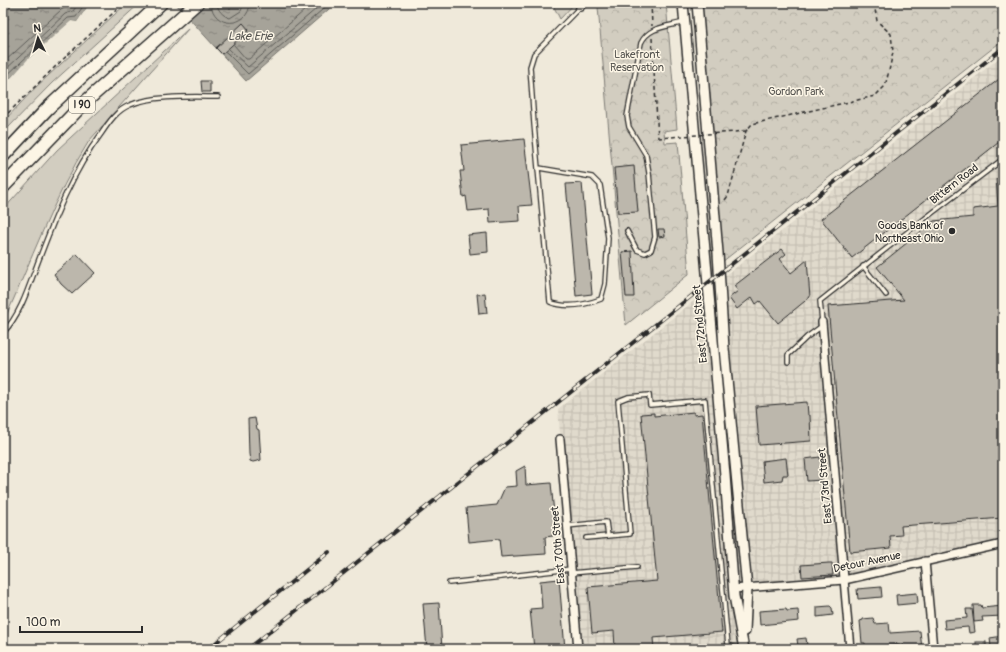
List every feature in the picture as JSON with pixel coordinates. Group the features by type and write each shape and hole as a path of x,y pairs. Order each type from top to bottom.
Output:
{"highway":[{"name":"I 90","path":"3,156 48,108 161,3"},
{"name":"I 90","path":"3,188 84,103 197,3"}],"main road":[{"name":"East 72nd Street","path":"683,3 733,589 742,647"},
{"name":"East 72nd Street","path":"697,3 718,253 724,348 747,588 742,647"},
{"path":"685,22 699,22"}],"street":[{"name":"East 73rd Street","path":"822,324 850,649"},
{"name":"East 70th Street","path":"560,439 578,649"},
{"name":"Detour Avenue","path":"733,589 844,580 1003,544"},
{"path":"925,561 933,649"}],"lane":[{"path":"539,168 592,176 600,185 608,238 605,284 601,299 588,304 560,307 550,302 530,67 534,54 582,5"},
{"path":"627,231 638,250 645,253 651,250 655,237 646,155 629,127 627,116 641,43 644,37 652,30 685,22"},
{"path":"3,333 8,328 25,296 54,218 72,179 95,142 120,110 132,104 146,101 178,97 218,97"},
{"name":"Bittern Road","path":"822,324 820,301 863,266 1003,159"},
{"path":"863,266 886,295"},
{"path":"788,362 788,355 822,324"},
{"path":"586,538 630,534 618,401 628,397 649,394 650,405 706,400 728,645 742,647"},
{"path":"567,526 606,522 608,536"},
{"path":"450,583 571,571 638,567"}],"path":[{"path":"3,118 41,79 124,3"},
{"path":"651,3 658,138 746,131"},
{"path":"725,200 728,196 746,131 752,124 763,120 875,96 885,86 893,52 890,34 877,21 874,3"}],"shaded area":[{"path":"1003,55 1003,544 844,580 733,589 744,649 578,649 558,409"}],"green space":[{"path":"127,3 140,3 52,83 3,133 3,122 36,87"},
{"path":"552,3 575,3 560,19"},
{"name":"Lakefront Reservation","path":"666,3 677,129 664,131 665,143 678,142 689,274 626,325 598,7"},
{"name":"Gordon Park","path":"700,3 1003,3 1003,40 722,262"},
{"path":"189,28 89,141 53,208 3,323 3,210 57,150"}],"water":[{"path":"3,3 90,3 77,22 71,21 3,85"},
{"name":"Lake Erie","path":"175,3 224,3 230,9 236,3 336,3 246,81"}],"pier":[{"path":"90,3 92,3 78,24 72,23 3,87 28,59 71,21 77,22"}],"building":[{"path":"243,23 249,30 222,54 216,48"},
{"path":"1003,76 1003,139 852,258 821,219"},
{"path":"201,81 210,81 210,92 202,92"},
{"path":"524,139 532,205 519,206 520,221 490,223 489,209 468,211 466,196 463,197 460,171 464,171 461,145"},
{"path":"634,166 638,212 618,213 614,168"},
{"path":"1003,178 1003,518 901,526 902,535 890,536 891,548 850,552 828,306 904,300 877,267 934,221 973,217 973,209 998,206 996,179"},
{"path":"582,183 592,294 576,296 566,184"},
{"path":"658,229 664,229 665,236 659,237"},
{"path":"487,233 488,252 470,254 468,235"},
{"path":"782,249 786,254 780,259 791,273 807,260 810,297 778,323 760,301 756,304 752,297 737,309 729,298 738,291 734,286"},
{"path":"632,251 634,297 626,297 622,252"},
{"path":"77,254 95,273 72,294 61,284 54,274"},
{"path":"485,293 487,313 479,314 477,294"},
{"path":"807,402 808,415 810,415 811,441 759,445 756,406"},
{"path":"694,412 694,415 702,414 722,632 653,638 654,649 615,649 614,631 592,633 588,587 657,581 641,414 654,413 654,416"},
{"path":"255,418 257,429 259,430 261,460 253,462 250,461 249,454 248,419"},
{"path":"820,457 822,480 807,481 805,459"},
{"path":"786,458 788,475 783,475 782,480 764,482 762,461"},
{"path":"525,466 526,485 551,483 556,534 545,537 546,554 501,557 499,539 469,542 466,508 497,505 505,487 517,486 516,471"},
{"path":"832,563 833,575 802,577 801,565"},
{"path":"559,579 565,649 534,649 530,609 542,608 540,581"},
{"path":"881,587 882,597 858,599 857,589"},
{"path":"917,593 918,603 897,605 896,595"},
{"path":"439,603 442,649 427,649 423,604"},
{"path":"973,605 981,605 982,608 1003,606 1003,616 982,617 983,621 974,622"},
{"path":"830,606 832,608 833,615 817,617 817,607"},
{"path":"786,609 787,611 798,610 799,621 760,625 759,611"},
{"path":"966,609 972,609 975,632 969,633 968,627 945,629 944,620 967,618"},
{"path":"873,618 875,624 889,623 890,633 920,631 922,649 904,649 903,644 877,646 877,649 865,649 865,643 862,643 860,621 863,619"},
{"path":"1003,636 1003,645 991,647 990,638"},
{"path":"806,638 807,645 798,646 797,639"},
{"path":"976,642 986,642 986,649 976,649"}],"railway":[{"path":"248,649 1003,48"},
{"path":"208,649 329,552"}],"place":[{"name":"Goods Bank of Northeast Ohio","path":"952,231"}]}
